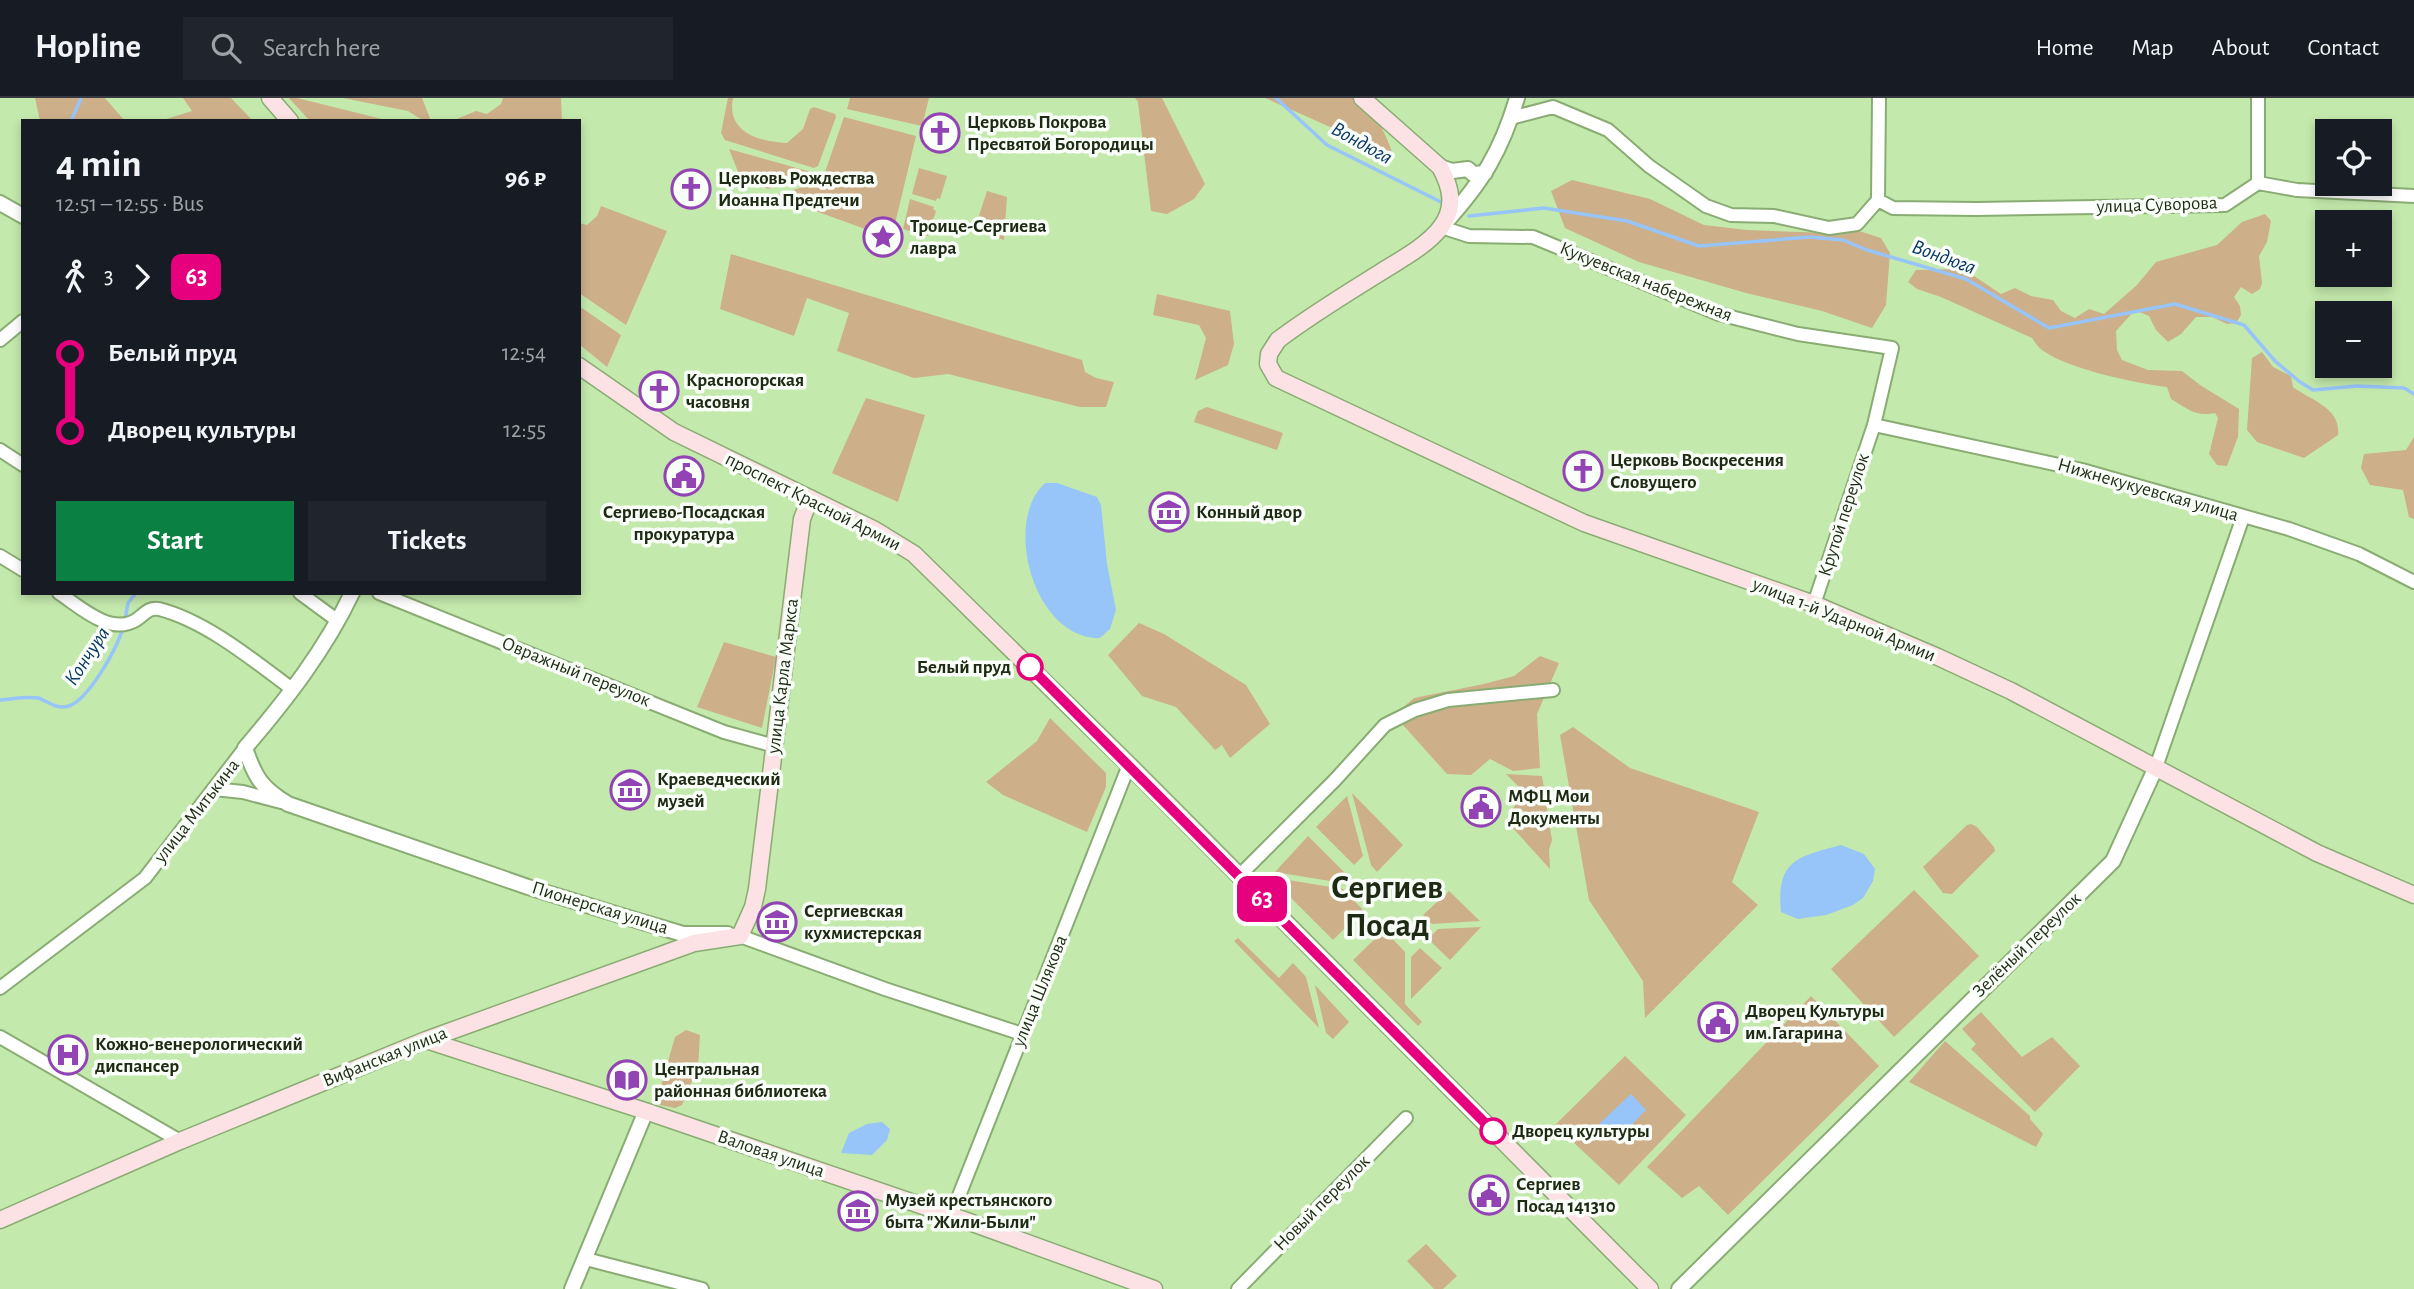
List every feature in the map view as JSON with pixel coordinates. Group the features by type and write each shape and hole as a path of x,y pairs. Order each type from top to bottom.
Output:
{"main road":[{"path":"270,98 286,119"},
{"path":"1362,98 1440,167 1452,198 1441,227"},
{"name":"улица 1-й Ударной Армии","path":"1441,227 1410,254 1278,340 1269,354 1268,364 1276,378 1584,523 1814,604 1963,668 2317,853 2414,895"},
{"name":"проспект Красной Армии","path":"581,367 674,432 887,537 914,554 1129,765 1650,1289"},
{"name":"улица Карла Маркса","path":"740,936 757,889 802,519 810,498"},
{"name":"Вифанская улица","path":"0,1220 426,1040 694,943 740,936"},
{"name":"Валовая улица","path":"426,1040 646,1111 1154,1289"}],"street":[{"path":"1441,227 1469,197 1485,173 1505,137 1517,98"},
{"path":"1511,118 1553,107 1608,130 1649,166 1706,206 1731,215 1774,216 1829,228 1857,224 1878,200 1879,98"},
{"path":"2259,98 2258,183 2297,190 2414,196"},
{"path":"1440,167 1452,171 1468,169 1473,174 1485,173"},
{"name":"улица Суворова","path":"1878,200 1893,208 2225,205 2258,183"},
{"path":"0,204 21,215"},
{"name":"Кукуевская набережная","path":"1441,227 1469,236 1533,237 1719,314 1798,334 1892,348"},
{"path":"0,340 21,323"},
{"name":"Крутой переулок","path":"1814,604 1874,425 1892,348"},
{"name":"Нижнекукуевская улица","path":"1874,425 2082,470 2289,528 2359,554 2414,582"},
{"path":"0,450 21,464"},
{"name":"Зелёный переулок","path":"1679,1289 2113,861 2156,767 2244,517"},
{"path":"0,556 21,569"},
{"path":"62,595 99,619 118,624 132,622 152,609 170,614 214,633 292,689"},
{"path":"303,595 338,621"},
{"name":"улица Митькина","path":"0,988 145,878 292,689 338,621 351,595"},
{"name":"Овражный переулок","path":"384,595 724,732 775,747"},
{"path":"1239,876 1335,780 1385,725 1415,710 1448,700 1553,690"},
{"name":"Пионерская улица","path":"245,748 259,781 288,804 516,883 683,934 719,933 740,936 886,989 1022,1034"},
{"name":"улица Шлякова","path":"951,1216 1129,765"},
{"path":"214,789 243,792 288,804"},
{"path":"0,1037 180,1142"},
{"path":"572,1289 646,1111"},
{"name":"Новый переулок","path":"1238,1289 1406,1118"},
{"path":"586,1259 702,1289"}],"shaded area":[{"path":"35,98 105,98 123,119 40,119"},
{"path":"183,98 231,98 251,119 166,119 192,111"},
{"path":"289,98 382,119 308,119"},
{"path":"343,98 422,98 430,119 421,119 408,111"},
{"path":"503,98 561,98 562,119 457,119 476,111 487,114 501,104"},
{"path":"728,98 733,98 732,110 740,127 756,137 776,142 787,143 803,129 810,109 814,107 835,114 818,166 814,168 725,140 721,133"},
{"path":"850,98 929,98 922,126 847,109"},
{"path":"1135,98 1162,98 1205,184 1194,199 1167,214 1151,211 1138,102"},
{"path":"1265,98 1354,98 1378,123 1393,155"},
{"path":"844,117 916,136 894,228 879,234 774,196 822,181"},
{"path":"729,149 811,172 805,177 768,189 739,174"},
{"path":"919,168 947,176 940,199 937,198 936,201 912,194"},
{"path":"1572,180 1650,199 1704,225 1747,230 1829,233 1859,231 1881,238 1890,253 1886,305 1872,328 1822,311 1746,293 1639,262 1565,228 1551,191"},
{"path":"987,191 1007,197 1004,240 974,231"},
{"path":"910,199 934,207 936,211 928,236 903,229"},
{"path":"601,206 667,231 626,325 581,294 581,224 587,225 597,216"},
{"path":"2265,214 2271,221 2267,242 2259,256 2262,283 2260,289 2252,294 2241,287 2234,297 2240,306 2241,315 2236,323 2227,324 2212,317 2196,317 2181,334 2168,342 2156,330 2149,316 2135,310 2116,331 2117,350 2122,360 2148,370 2182,371 2239,409 2238,437 2227,466 2217,465 2209,454 2218,418 2215,413 2202,414 2187,409 2171,399 2167,387 2120,379 2068,363 2042,350 2032,338 1917,289 1908,282 1916,270 1958,269 2001,294 2015,288 2031,296 2053,300 2061,311 2075,318 2089,309 2104,314 2137,285 2156,262 2217,245 2242,222"},
{"path":"731,254 1082,360 1085,372 1114,382 1106,407 1080,407 948,374 914,378 837,351 849,313 807,298 794,336 720,309"},
{"path":"1157,294 1230,311 1234,344 1228,365 1195,380 1206,338 1199,325 1153,315"},
{"path":"581,307 621,335 607,367 581,346"},
{"path":"2262,352 2273,367 2291,376 2293,387 2324,406 2335,418 2338,435 2304,458 2257,442 2247,430 2252,358"},
{"path":"866,398 925,415 898,502 832,473"},
{"path":"1207,407 1283,433 1277,450 1194,422 1198,411"},
{"path":"2414,437 2414,519 2409,517 2403,490 2370,485 2361,468 2364,454 2406,450"},
{"path":"1139,623 1164,634 1246,685 1270,724 1230,758 1222,745 1215,750 1176,707 1142,696 1108,655"},
{"path":"724,642 776,657 762,728 697,707"},
{"path":"1540,656 1559,663 1537,714 1540,768 1513,771 1490,759 1471,775 1447,774 1394,715 1414,698 1514,676"},
{"path":"1050,718 1106,773 1106,787 1087,832 1003,795 986,782 1037,741"},
{"path":"1573,727 1630,768 1759,812 1732,882 1758,905 1645,1018 1643,981 1589,900 1560,735"},
{"path":"1506,774 1542,776 1552,840 1549,850 1550,869 1510,825 1510,812 1525,793"},
{"path":"1352,793 1403,845 1377,872 1371,865"},
{"path":"1347,796 1363,856 1354,865 1316,827"},
{"path":"1971,824 1977,827 1995,851 1952,894 1943,893 1923,867"},
{"path":"1308,836 1345,873 1336,882 1275,872"},
{"path":"1272,879 1343,889 1363,910 1333,940"},
{"path":"1914,890 1979,956 1894,1037 1831,969"},
{"path":"1449,891 1480,921 1432,924 1423,915"},
{"path":"1481,927 1450,960 1428,939 1438,929"},
{"path":"1384,930 1405,952 1405,1004 1422,1022 1418,1026 1353,960"},
{"path":"1238,938 1279,978 1293,963 1306,977 1319,1028 1234,941"},
{"path":"1420,948 1442,968 1411,999 1411,957"},
{"path":"1315,985 1349,1022 1333,1039 1326,1033"},
{"path":"1811,996 1879,1066 1728,1215 1699,1186 1682,1198 1647,1167"},
{"path":"1981,1012 2022,1057 2052,1037 2080,1066 2035,1112 1971,1049 1976,1044 1962,1029"},
{"path":"686,1030 700,1035 698,1067 682,1105 675,1108 660,1105 661,1086 675,1037"},
{"path":"1945,1041 2030,1116 2043,1134 2036,1147 1909,1082"},
{"path":"1625,1056 1686,1115 1619,1185 1555,1125"},
{"path":"1426,1244 1457,1276 1443,1289 1434,1289 1407,1261"}],"water":[{"path":"1045,483 1057,483 1097,497 1101,505 1107,564 1116,610 1110,629 1100,638 1077,633 1058,620 1042,600 1032,576 1026,549 1026,524 1032,501"},
{"path":"1841,845 1864,854 1875,869 1873,881 1863,898 1853,905 1826,915 1798,919 1781,912 1782,881 1793,863 1812,853"},
{"path":"1631,1094 1646,1110 1619,1138 1611,1140 1599,1127 1600,1123"},
{"path":"882,1122 890,1129 887,1140 872,1155 841,1153 849,1133 867,1124"}],"waterway":[{"name":"Кончура","path":"72,119 81,98"},
{"name":"Вондюга","path":"1276,98 1327,145 1443,203"},
{"name":"Вондюга","path":"1469,216 1544,208 1627,221 1699,246 1810,237 1843,240 1867,250 1966,279 2049,328 2175,304 2244,325 2275,361 2313,390 2357,386 2404,388 2414,394"},
{"name":"Кончура","path":"125,620 128,603 134,595"},
{"name":"Кончура","path":"0,700 33,697 52,705 69,706 94,683 123,627"}],"bus line":[{"name":"63","path":"1030,667 1493,1131"}],"place":[{"name":"Церковь Покрова Пресвятой Богородицы","path":"940,133"},
{"name":"Церковь Рождества Иоанна Предтечи","path":"691,189"},
{"name":"Троице-Сергиева лавра","path":"883,237"},
{"name":"Красногорская часовня","path":"659,391"},
{"name":"Церковь Воскресения Словущего","path":"1583,471"},
{"name":"Сергиево-Посадская прокуратура","path":"684,476"},
{"name":"Конный двор","path":"1169,512"},
{"name":"Белый пруд","path":"1030,667"},
{"name":"Краеведческий музей","path":"630,790"},
{"name":"МФЦ Мои Документы","path":"1481,807"},
{"name":"Сергиевская кухмистерская","path":"777,922"},
{"name":"Дворец Культуры им.Гагарина","path":"1718,1022"},
{"name":"Кожно-венерологический диспансер","path":"68,1055"},
{"name":"Центральная районная библиотека","path":"627,1080"},
{"name":"Дворец культуры","path":"1493,1131"},
{"name":"Сергиев Посад 141310","path":"1489,1195"},
{"name":"Музей крестьянского быта \"Жили-Были\"","path":"858,1211"}],"district":[{"name":"Сергиев Посад","path":"1387,907"}]}
